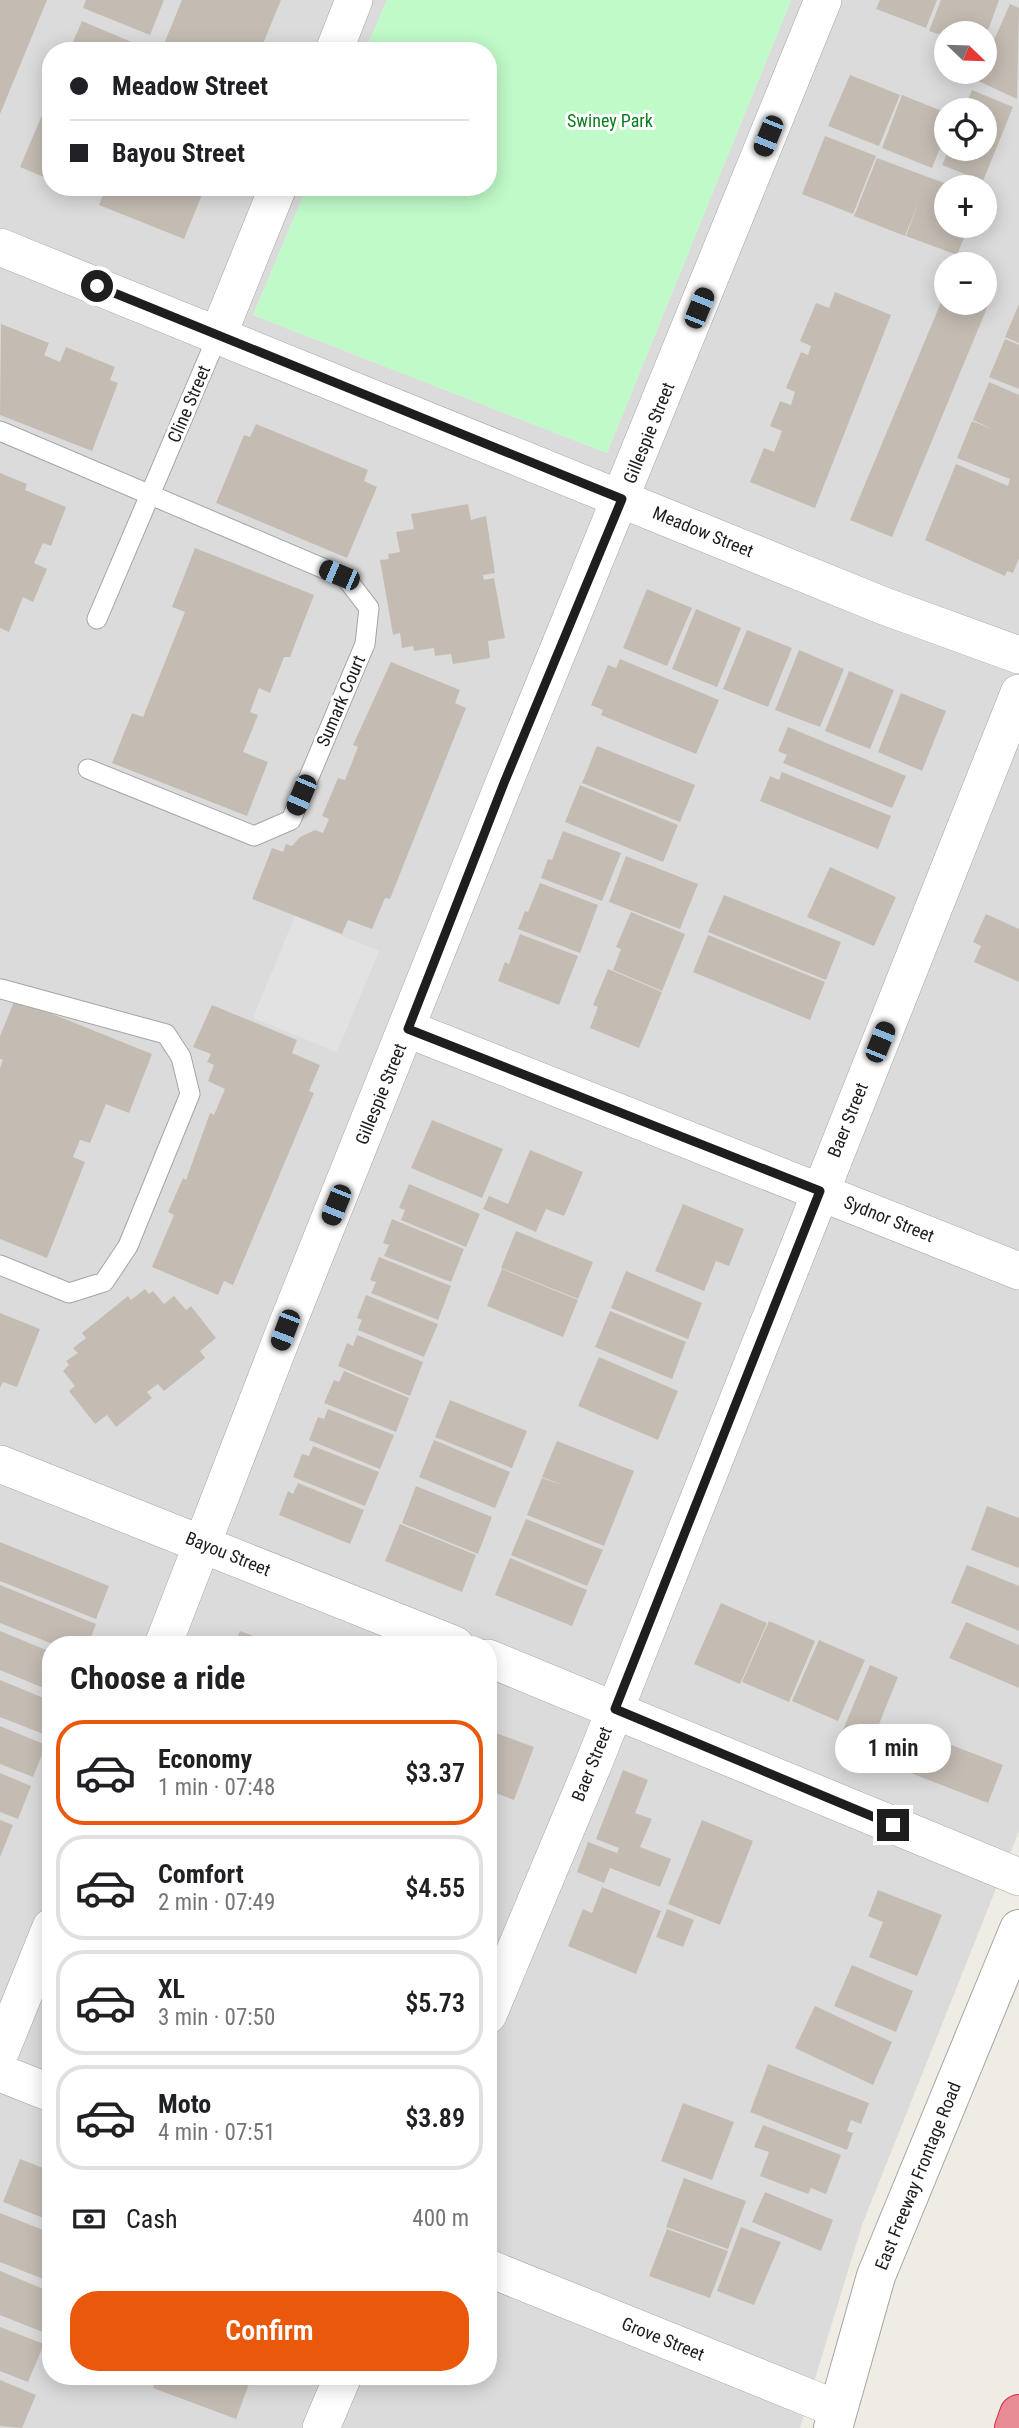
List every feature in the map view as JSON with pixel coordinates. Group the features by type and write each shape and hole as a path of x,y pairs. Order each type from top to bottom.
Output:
{"highway":[{"path":"1014,2428 1019,2414"}],"street":[{"path":"338,42 354,0"},
{"name":"Gillespie Street","path":"167,1636 285,1330 408,1029 504,783 622,499 823,0"},
{"name":"Cline Street","path":"218,335 274,196"},
{"name":"Meadow Street","path":"0,247 884,606 1019,654"},
{"name":"Baer Street","path":"497,1993 615,1709 1019,693"},
{"name":"Sydnor Street","path":"408,1029 1019,1271"},
{"name":"Bayou Street","path":"0,1464 433,1636"},
{"path":"497,1662 1019,1877"},
{"name":"East Freeway Frontage Road","path":"835,2419 876,2276 1019,1929"},
{"path":"0,2053 42,1949"},
{"path":"0,2073 42,2089"},
{"name":"Grove Street","path":"497,2272 835,2419"},
{"path":"321,2428 339,2385"}],"lane":[{"name":"Cline Street","path":"97,619 218,335"},
{"name":"Sumark Court","path":"0,431 346,578 369,608 365,644 291,820 254,836 88,769"},
{"path":"0,1265 69,1293 104,1282 128,1246 190,1094 181,1057 166,1034 1,989"}],"shaded area":[{"path":"0,0 387,0 369,42 42,42 42,196 303,196 253,315 607,453 791,0 1019,0 1019,1831 862,2225 800,2428 0,2428"},
{"path":"295,916 379,951 337,1052 253,1018"}],"green space":[{"name":"Swiney Park","path":"387,0 791,0 607,453 253,315 303,196 497,196 497,42 369,42"}],"building":[{"path":"0,0 47,0 0,114"},
{"path":"86,0 164,0 150,35 83,8"},
{"path":"182,0 281,0 264,42 165,42"},
{"path":"880,0 937,0 926,28 876,9"},
{"path":"941,0 999,0 991,21 934,21 934,33 929,31"},
{"path":"1010,4 1019,8 1017,99 985,84 998,84 998,31"},
{"path":"82,21 132,42 73,42"},
{"path":"850,75 900,95 879,146 828,126"},
{"path":"972,90 991,98 969,98"},
{"path":"902,95 934,108 935,161 932,168 882,148"},
{"path":"997,100 1013,107 997,146"},
{"path":"42,115 42,176 20,167"},
{"path":"825,136 876,156 853,214 802,194"},
{"path":"877,158 934,179 934,238 964,238 958,252 949,252 906,236 919,201 905,236 854,216"},
{"path":"944,161 991,161 985,175 968,175 942,165"},
{"path":"102,196 201,196 184,239 99,205"},
{"path":"835,292 891,315 815,508 750,482 764,448 774,452 782,431 770,426 780,401 791,405 795,392 786,388 801,352 808,355 811,346 800,341 816,303 829,308"},
{"path":"1019,304 1019,343 1005,337"},
{"path":"936,315 984,315 892,537 850,520"},
{"path":"1,324 49,343 44,355 60,362 66,347 115,367 110,380 118,383 92,451 0,415"},
{"path":"1005,339 1019,345 1019,389 989,377"},
{"path":"989,382 1019,395 1019,558 1013,573 1007,571 1005,576 925,540 956,464 1008,486 1010,479 957,458 972,421 994,430 973,420"},
{"path":"256,424 368,470 364,481 377,487 347,558 216,503 244,435 250,437"},
{"path":"0,473 27,484 25,490 66,507 51,546 43,543 34,563 47,569 33,602 23,597 9,632 0,628"},
{"path":"468,504 471,520 486,516 495,573 483,575 484,580 494,578 505,638 488,641 490,658 453,664 451,654 435,656 434,648 414,651 413,646 402,648 400,633 393,635 380,560 389,559 388,554 400,552 396,532 414,529 411,514"},
{"path":"195,548 314,595 290,657 284,657 270,693 259,688 250,712 258,715 243,752 268,762 247,816 112,763 132,713 143,717 185,612 172,607"},
{"path":"647,589 692,608 667,666 623,648"},
{"path":"696,609 741,628 717,687 672,669"},
{"path":"747,630 792,648 768,707 723,689"},
{"path":"799,650 844,669 820,727 775,710"},
{"path":"620,659 719,700 696,754 601,715 603,710 591,705 608,665 616,668"},
{"path":"391,662 460,690 455,703 466,708 390,899 385,898 372,929 348,920 342,934 252,899 272,848 283,852 286,844 292,846 300,837 315,830 323,833 329,819 322,816 338,778 345,780 358,747 353,745"},
{"path":"849,671 894,690 870,749 825,731"},
{"path":"901,693 946,711 922,771 878,752"},
{"path":"788,727 906,776 892,808 783,763 787,755 778,751"},
{"path":"597,746 695,785 680,822 582,783"},
{"path":"782,772 891,816 878,849 760,801 770,776 779,780"},
{"path":"580,785 678,825 663,862 565,822"},
{"path":"563,831 621,853 602,901 541,878 548,859 552,860"},
{"path":"626,856 698,884 680,929 609,902"},
{"path":"830,867 896,897 874,946 807,917"},
{"path":"540,883 598,905 580,953 518,929"},
{"path":"724,895 841,942 826,980 708,932"},
{"path":"631,912 685,934 662,991 613,970 621,949 616,947"},
{"path":"986,914 1019,929 1019,982 974,962 981,946 973,942"},
{"path":"520,934 578,956 559,1005 498,981 505,962 509,964"},
{"path":"708,935 825,982 810,1020 693,972"},
{"path":"608,969 662,992 639,1048 590,1028 598,1007 593,1005"},
{"path":"15,999 152,1054 129,1113 106,1104 90,1143 80,1140 73,1157 85,1162 47,1258 0,1239 0,1068 3,1060 0,1059 0,1036"},
{"path":"212,1005 297,1040 292,1053 320,1065 309,1091 314,1093 233,1285 224,1281 218,1295 152,1267 174,1215 168,1212 183,1178 186,1180 210,1113 214,1115 225,1089 208,1081 214,1065 207,1062 211,1054 193,1047"},
{"path":"432,1120 503,1149 482,1198 411,1168"},
{"path":"530,1150 583,1172 564,1216 546,1209 536,1232 483,1209 489,1196 508,1204"},
{"path":"409,1184 480,1214 466,1247 401,1220 405,1210 399,1208"},
{"path":"683,1204 744,1229 729,1266 716,1261 704,1291 655,1271"},
{"path":"392,1219 464,1249 451,1282 384,1256 389,1245 383,1243"},
{"path":"516,1231 593,1262 578,1299 501,1268"},
{"path":"379,1257 451,1286 438,1320 371,1293 376,1282 370,1280"},
{"path":"502,1269 578,1300 563,1337 487,1306"},
{"path":"626,1271 702,1303 688,1339 611,1308"},
{"path":"145,1289 149,1294 153,1291 164,1304 174,1296 186,1310 191,1306 216,1338 200,1351 205,1358 164,1391 158,1384 147,1392 152,1398 116,1427 107,1415 95,1424 69,1391 75,1386 63,1371 69,1365 66,1361 78,1353 73,1348 86,1338 82,1333 128,1296 131,1300"},
{"path":"366,1295 438,1324 424,1357 358,1330 362,1320 357,1318"},
{"path":"610,1311 686,1342 672,1379 595,1347"},
{"path":"0,1313 40,1329 17,1387 3,1382 0,1388"},
{"path":"357,1335 423,1362 410,1396 338,1366 347,1343 353,1346"},
{"path":"599,1357 678,1391 658,1440 578,1406"},
{"path":"344,1371 409,1398 396,1432 324,1403 334,1380 339,1382"},
{"path":"450,1400 527,1431 512,1468 435,1437"},
{"path":"328,1409 394,1435 380,1469 309,1440 318,1417 324,1419"},
{"path":"434,1440 510,1472 495,1508 419,1477"},
{"path":"557,1441 634,1471 604,1546 527,1515 542,1478 565,1486 542,1477"},
{"path":"313,1446 379,1472 365,1506 293,1477 302,1454 309,1456"},
{"path":"298,1483 364,1510 350,1544 279,1515 288,1491 293,1494"},
{"path":"416,1486 492,1517 478,1554 402,1523"},
{"path":"987,1506 1019,1518 1019,1568 971,1550"},
{"path":"526,1519 603,1550 587,1586 511,1555"},
{"path":"400,1524 476,1555 462,1592 385,1561"},
{"path":"0,1542 109,1586 96,1619 0,1581"},
{"path":"510,1558 587,1590 572,1626 495,1595"},
{"path":"967,1565 1019,1586 1019,1631 951,1603"},
{"path":"0,1585 96,1624 91,1636 42,1636 42,1640 0,1623"},
{"path":"721,1603 767,1623 740,1684 694,1664"},
{"path":"769,1621 815,1641 789,1702 742,1682"},
{"path":"966,1622 1019,1645 1019,1688 949,1658"},
{"path":"0,1631 42,1648 42,1687 0,1670"},
{"path":"240,1631 253,1636 238,1636"},
{"path":"819,1640 865,1660 838,1721 792,1701"},
{"path":"870,1665 898,1677 869,1749 840,1737"},
{"path":"0,1680 42,1697 42,1733 0,1717"},
{"path":"0,1726 42,1743 42,1755 33,1777 0,1764"},
{"path":"497,1733 534,1747 514,1800 497,1793"},
{"path":"923,1734 1003,1765 988,1803 908,1772"},
{"path":"623,1770 648,1780 635,1813 652,1819 640,1847 671,1859 660,1887 610,1868 604,1883 577,1872 588,1842 617,1853 619,1848 596,1839"},
{"path":"0,1773 31,1786 18,1819 0,1812"},
{"path":"0,1820 13,1825 0,1857"},
{"path":"702,1820 753,1841 720,1925 668,1904"},
{"path":"602,1887 661,1911 636,1974 568,1946 583,1909 592,1913"},
{"path":"878,1890 942,1915 917,1976 869,1957 883,1922 868,1916"},
{"path":"667,1909 694,1920 683,1947 656,1937"},
{"path":"852,1965 913,1991 896,2032 834,2006"},
{"path":"815,2006 892,2042 873,2085 795,2048"},
{"path":"768,2064 869,2103 861,2124 851,2120 847,2131 853,2133 847,2150 750,2112"},
{"path":"683,2103 734,2122 712,2180 661,2161"},
{"path":"763,2125 841,2155 826,2194 811,2188 808,2194 760,2176 769,2152 754,2147"},
{"path":"20,2159 42,2168 42,2217 3,2202"},
{"path":"684,2178 746,2201 728,2249 666,2227"},
{"path":"765,2192 833,2220 821,2251 752,2222"},
{"path":"0,2213 42,2229 42,2278 0,2262"},
{"path":"741,2227 781,2242 754,2305 717,2291"},
{"path":"667,2229 728,2251 710,2298 649,2276"},
{"path":"0,2271 42,2288 42,2332 0,2315"},
{"path":"0,2327 42,2343 28,2382 0,2371"},
{"path":"0,2380 36,2395 22,2428 0,2426"},
{"path":"154,2385 249,2385 236,2419 153,2388"}],"route":[{"path":"97,286 622,499 504,783 408,1029 820,1191 615,1709 893,1825"}]}
